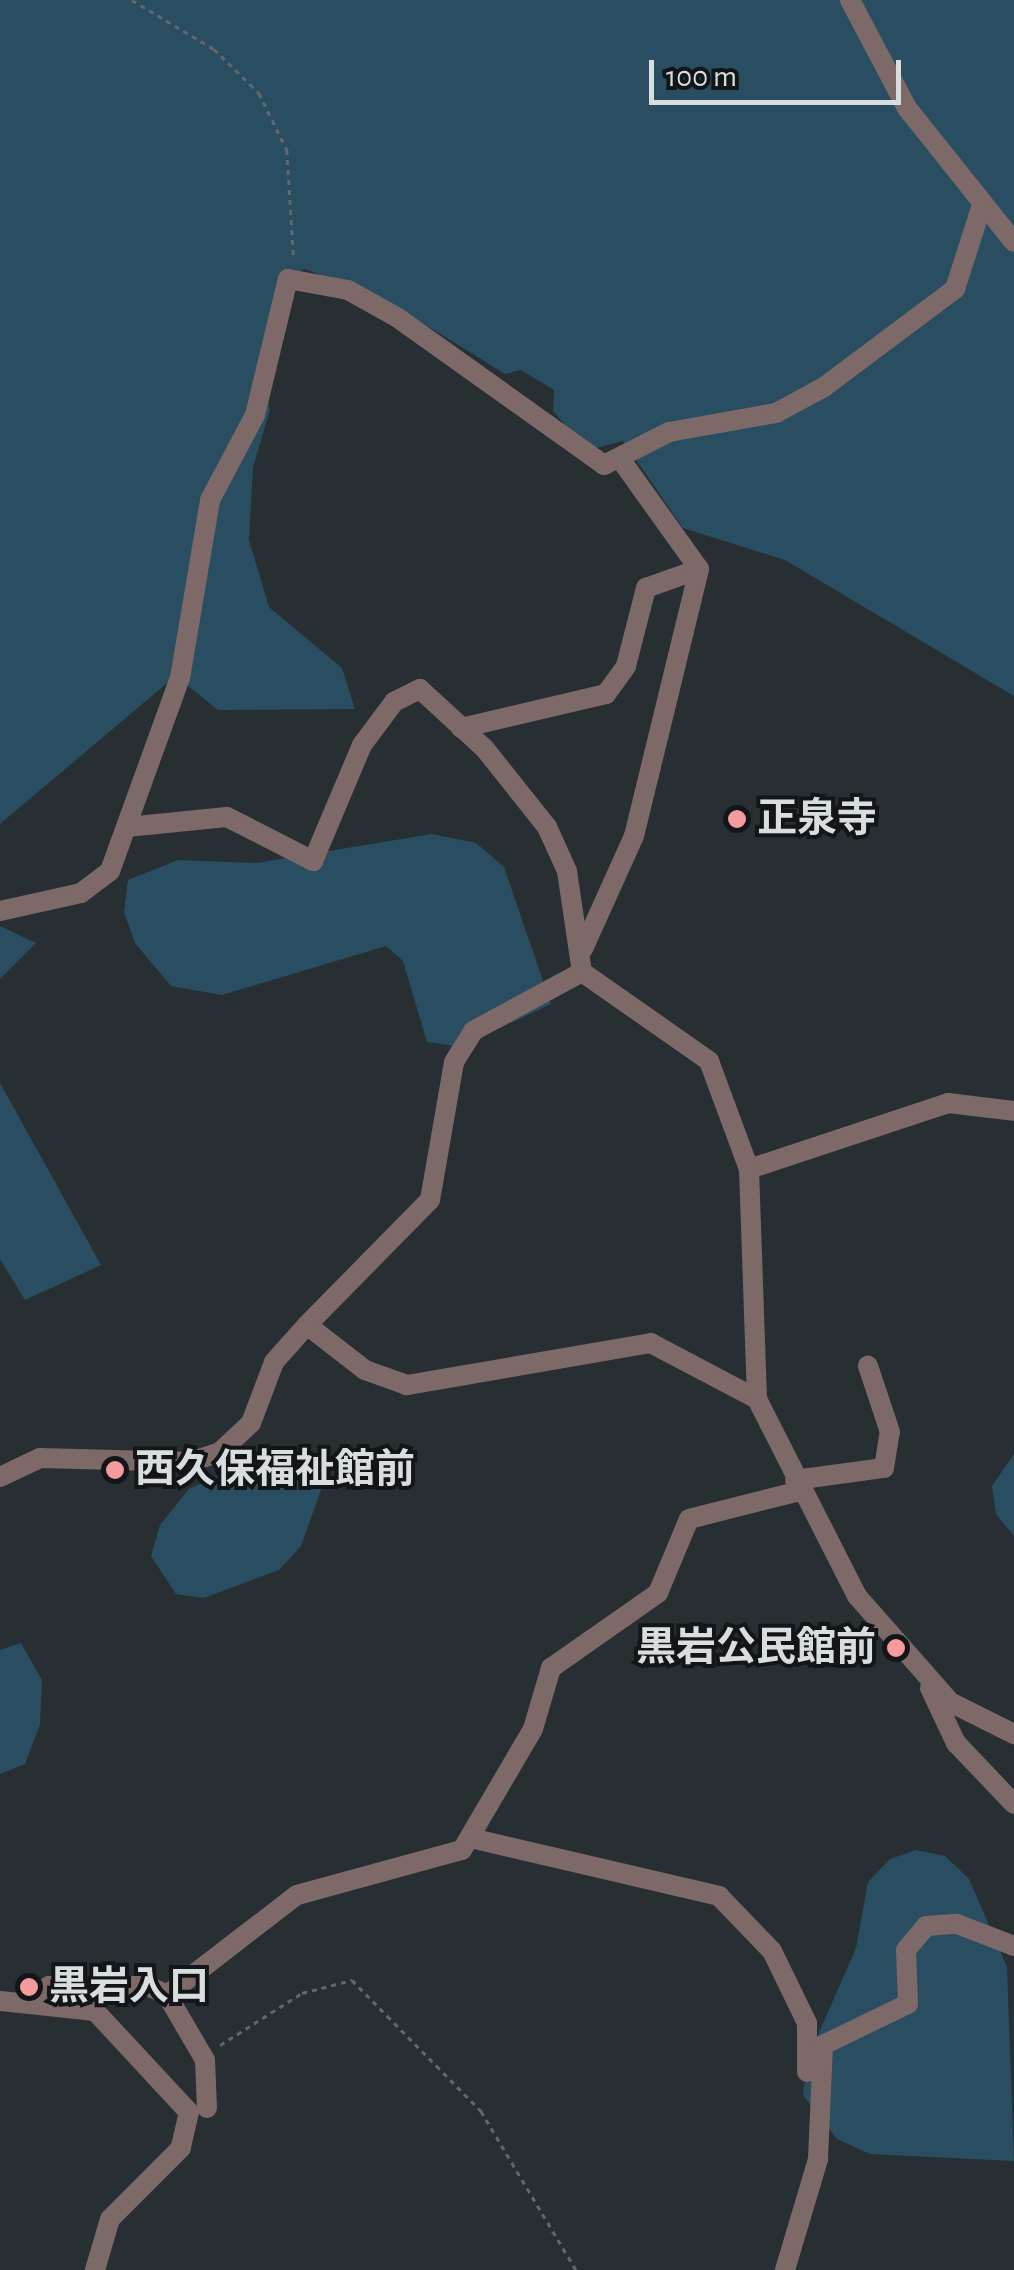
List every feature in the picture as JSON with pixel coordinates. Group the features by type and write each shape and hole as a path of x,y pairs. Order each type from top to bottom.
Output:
{"street":[{"path":"850,0 908,108 980,208 1014,242"},
{"path":"0,911 103,880 180,678 210,500 255,415 288,279 348,290 604,464 621,460 669,432 776,413 824,388 955,289 980,208"},
{"path":"583,948 634,836 699,569 621,460"},
{"path":"462,728 606,694 626,666 646,588 699,569"},
{"path":"126,826 227,818 313,861 353,761 406,692 420,689 462,728 547,827 583,948 582,972"},
{"path":"582,972 700,1049 750,1169 757,1399 857,1596 925,1677 956,1743 1014,1804"},
{"path":"0,1476 40,1458 190,1462 220,1452 251,1422 274,1362 430,1200 464,1040 582,972"},
{"path":"750,1169 948,1103 1014,1111"},
{"path":"307,1325 364,1370 407,1385 651,1343 757,1399"},
{"path":"167,1995 297,1895 410,1870 475,1839 533,1728 551,1668 658,1593 689,1518 798,1486 884,1468 890,1432 868,1366"},
{"path":"925,1677 1014,1734"},
{"path":"475,1839 719,1896 743,1914 807,2023 810,2107 818,2109"},
{"path":"784,2270 818,2159 824,2046 912,1997 904,1958 916,1934 958,1924 1014,1946"},
{"path":"30,2002 50,1986 148,1986 167,1995 199,2044 207,2108"},
{"path":"0,2001 83,2008 116,2024 191,2122 181,2148 118,2206 96,2270"}],"path":[{"path":"132,0 214,49 260,93 287,150 295,273"},
{"path":"199,2044 224,2045 302,1993 352,1980 480,2111 576,2270"}],"shaded area":[{"path":"0,0 1014,0 1014,696 785,560 683,528 623,441 596,448 573,434 553,411 554,390 521,370 505,374 384,299 305,269 287,276 261,373 270,410 253,467 249,540 269,607 342,668 355,709 218,710 187,685 166,684 0,824"},
{"path":"432,834 476,843 504,867 551,1004 460,1047 427,1042 403,961 386,946 222,995 171,986 135,943 124,912 128,880 178,860 256,863"},
{"path":"0,926 36,943 0,979"},
{"path":"0,1083 101,1265 25,1300 0,1259"},
{"path":"270,1451 295,1456 321,1490 301,1546 279,1570 204,1598 176,1594 151,1556 160,1525 189,1489"},
{"path":"1014,1454 1014,1536 996,1514 992,1486"},
{"path":"21,1643 42,1680 40,1724 25,1764 0,1774 0,1650"},
{"path":"916,1850 945,1856 969,1879 1007,1967 1014,2161 870,2154 837,2139 803,2095 807,2060 856,1948 868,1882 890,1859"}],"place":[{"name":"正泉寺","path":"737,819"},
{"name":"西久保福祉館前","path":"115,1470"},
{"name":"黒岩公民館前","path":"896,1648"},
{"name":"黒岩入口","path":"29,1987"}]}
